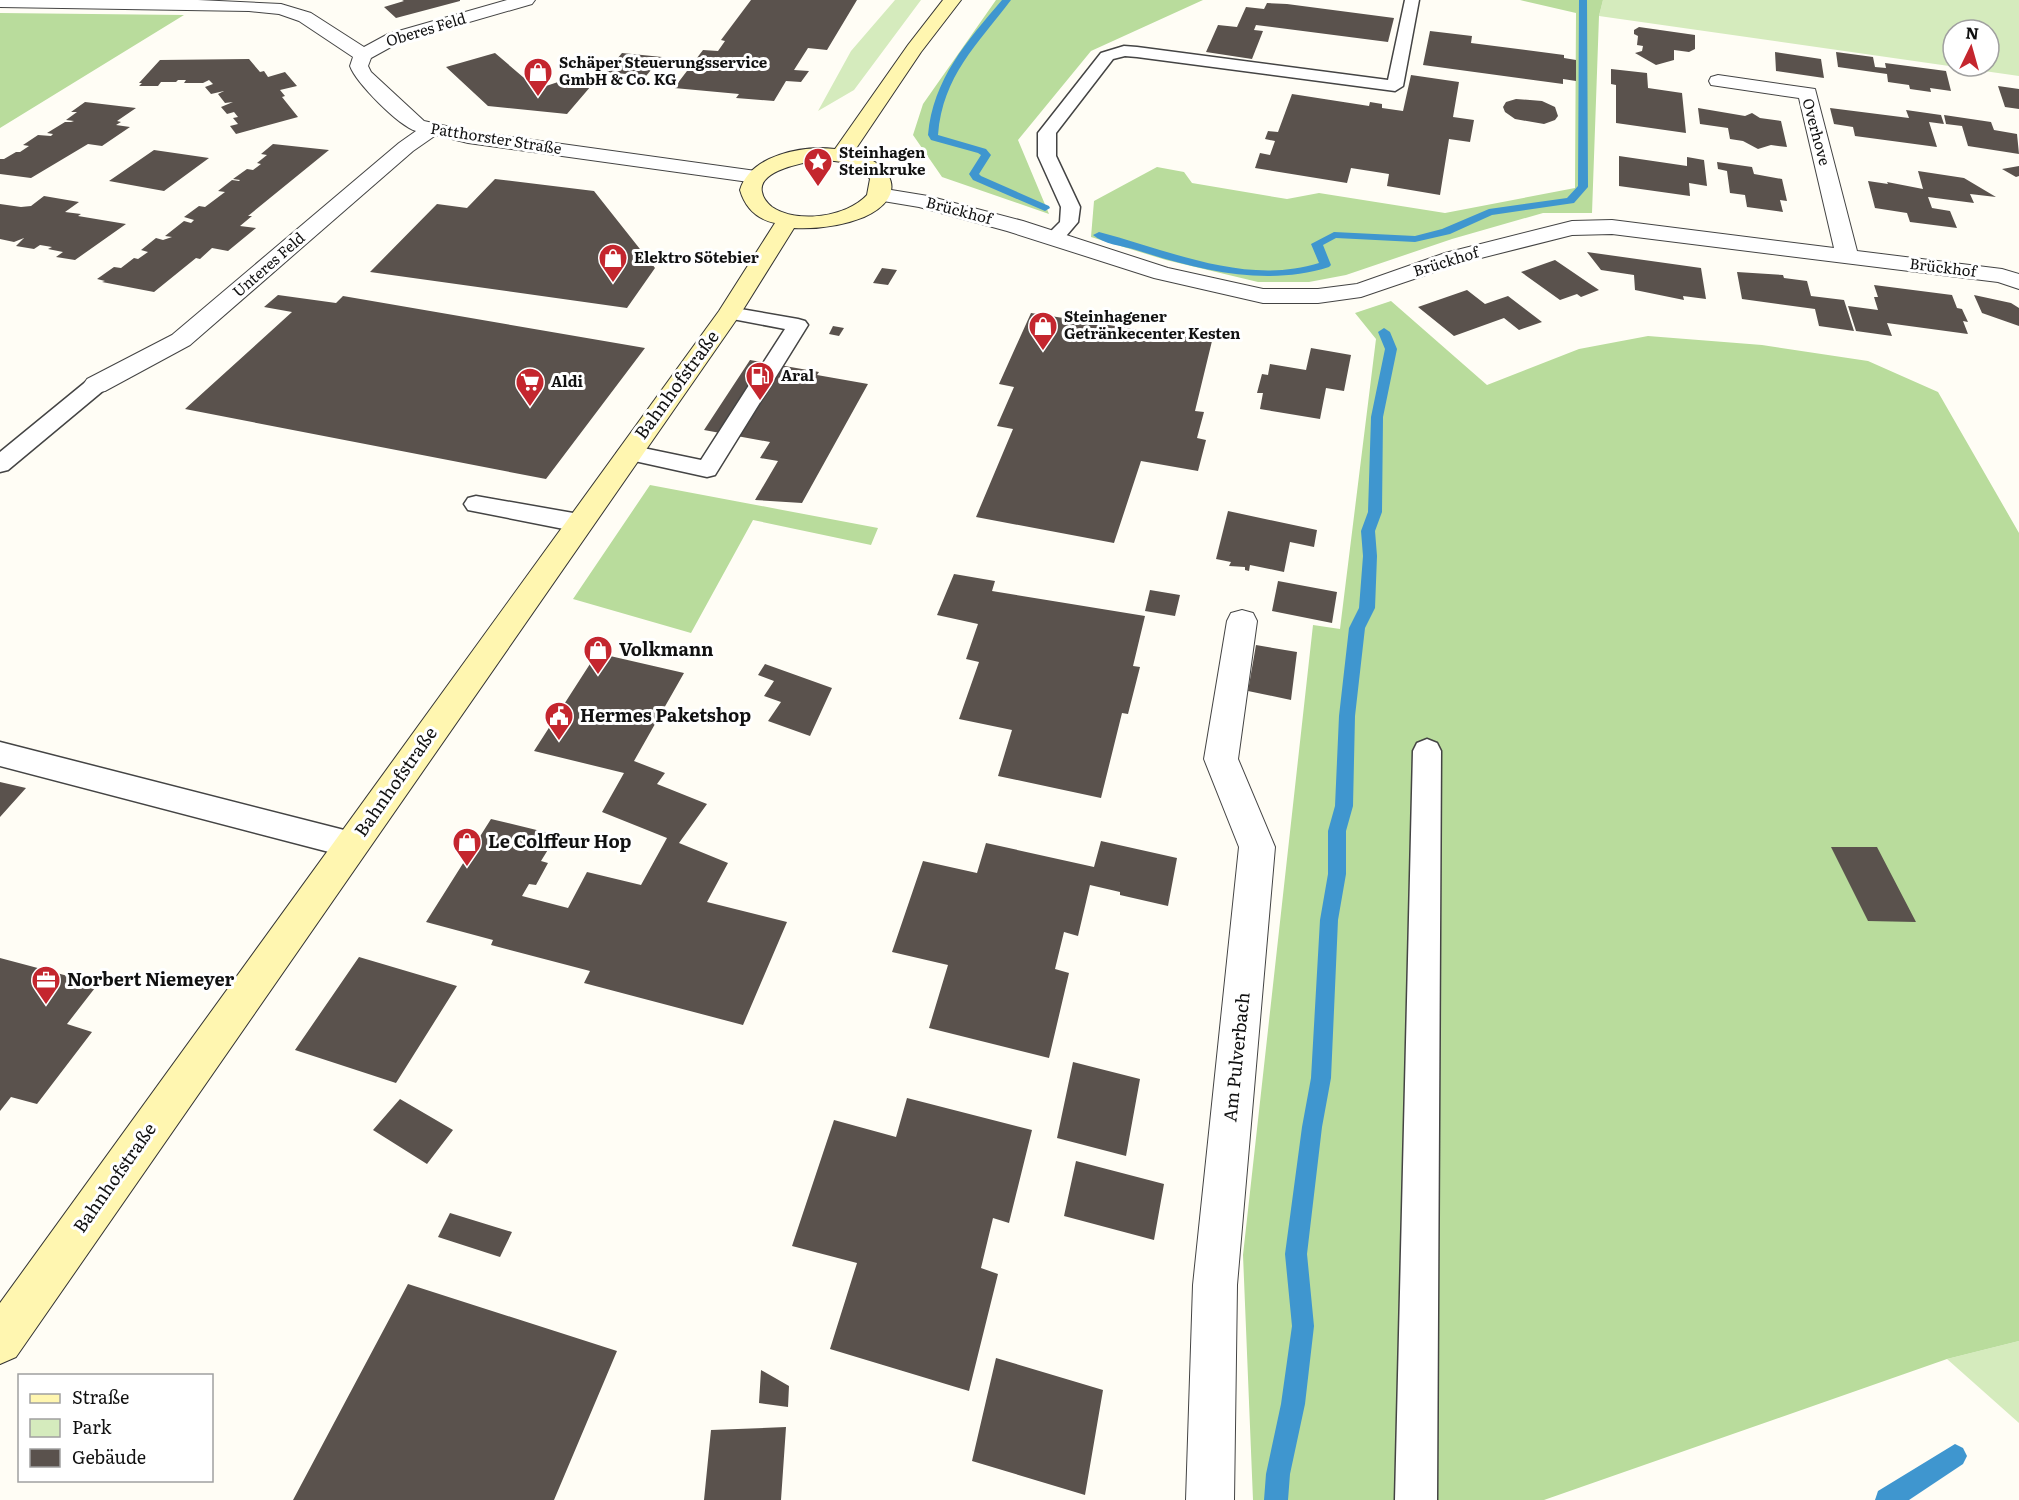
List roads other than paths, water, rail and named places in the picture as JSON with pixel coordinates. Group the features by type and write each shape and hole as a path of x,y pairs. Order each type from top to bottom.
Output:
{"street":[{"name":"Oberes Feld","path":"363,55 394,38 525,0"},
{"path":"841,155 914,49 952,0"},
{"path":"0,2 249,6 281,9 305,17 363,55"},
{"name":"Patthorster Straße","path":"363,55 359,66 362,74 408,119 431,130 756,177"},
{"name":"Overhove","path":"1718,81 1808,93 1847,257"},
{"name":"Unteres Feld","path":"96,385 181,340 406,147 431,130"},
{"path":"801,155 841,155 870,166 879,174 882,184 879,194 870,205 862,210 833,220 810,222 788,220 771,215 759,207 752,198 751,188 756,177 767,168 801,155"},
{"name":"Brückhof","path":"879,194 920,201 1054,238 1162,273 1263,296 1318,296 1361,290 1453,258 1572,228 1612,227 1847,257 2013,274"},
{"name":"Bahnhofstraße","path":"0,1341 729,313 788,220"},
{"name":"Am Pulverbach","path":"1210,1500 1215,1285 1257,847 1221,759 1242,621"}],"lane":[{"path":"1054,238 1065,227 1071,216 1069,204 1045,152 1043,142 1047,133 1107,56 1124,51 1137,51 1395,86 1412,0"},
{"path":"629,453 707,469 798,324 729,313"},
{"path":"0,464 96,385"},
{"path":"476,504 579,523"},
{"path":"1416,1500 1427,752"},
{"path":"0,754 352,845"}],"waterway":[{"path":"1007,0 976,37 948,79 936,108 933,135 935,138 982,151 986,155 974,174 977,178 1045,208"},
{"path":"1099,235 1170,257 1220,268 1270,274 1294,273 1325,265 1317,244 1334,235 1415,239 1446,232 1489,212 1570,201 1583,187 1583,0"},
{"path":"1276,1500 1278,1474 1293,1404 1303,1326 1296,1254 1312,1127 1321,1078 1329,920 1337,874 1337,831 1344,806 1347,716 1357,628 1367,608 1370,556 1368,531 1375,512 1377,417 1391,349 1384,332"},
{"path":"1887,1500 1955,1456"}],"place":[{"name":"Schäper Steuerungsservice GmbH & Co. KG","path":"538,98"},
{"name":"Steinhagen Steinkruke","path":"818,188"},
{"name":"Elektro Sötebier","path":"613,284"},
{"name":"Steinhagener Getränkecenter Kesten","path":"1043,352"},
{"name":"Aral","path":"760,402"},
{"name":"Aldi","path":"530,408"},
{"name":"Volkmann","path":"598,676"},
{"name":"Hermes Paketshop","path":"559,742"},
{"name":"Le Colffeur Hop","path":"467,868"},
{"name":"Norbert Niemeyer","path":"46,1006"}]}
